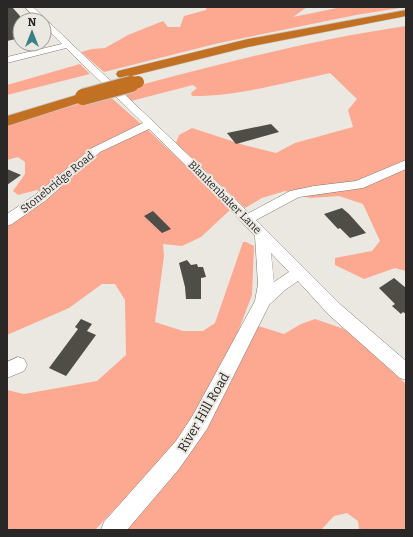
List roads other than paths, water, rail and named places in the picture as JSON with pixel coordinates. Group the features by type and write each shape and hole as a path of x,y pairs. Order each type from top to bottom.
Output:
{"highway":[{"path":"7,121 123,74 248,43 406,13"},
{"path":"7,107 138,82 261,50 406,22"}],"street":[{"name":"Blankenbaker Lane","path":"52,30 248,219 299,274 365,337 406,372"},
{"path":"7,60 68,45"},
{"name":"Stonebridge Road","path":"7,221 52,189 96,150 151,124"},
{"path":"248,219 294,194 314,190 359,185 406,164"},
{"name":"River Hill Road","path":"262,234 266,284 263,301"},
{"name":"River Hill Road","path":"112,530 183,448 200,422 263,301 285,281 299,274"}]}
